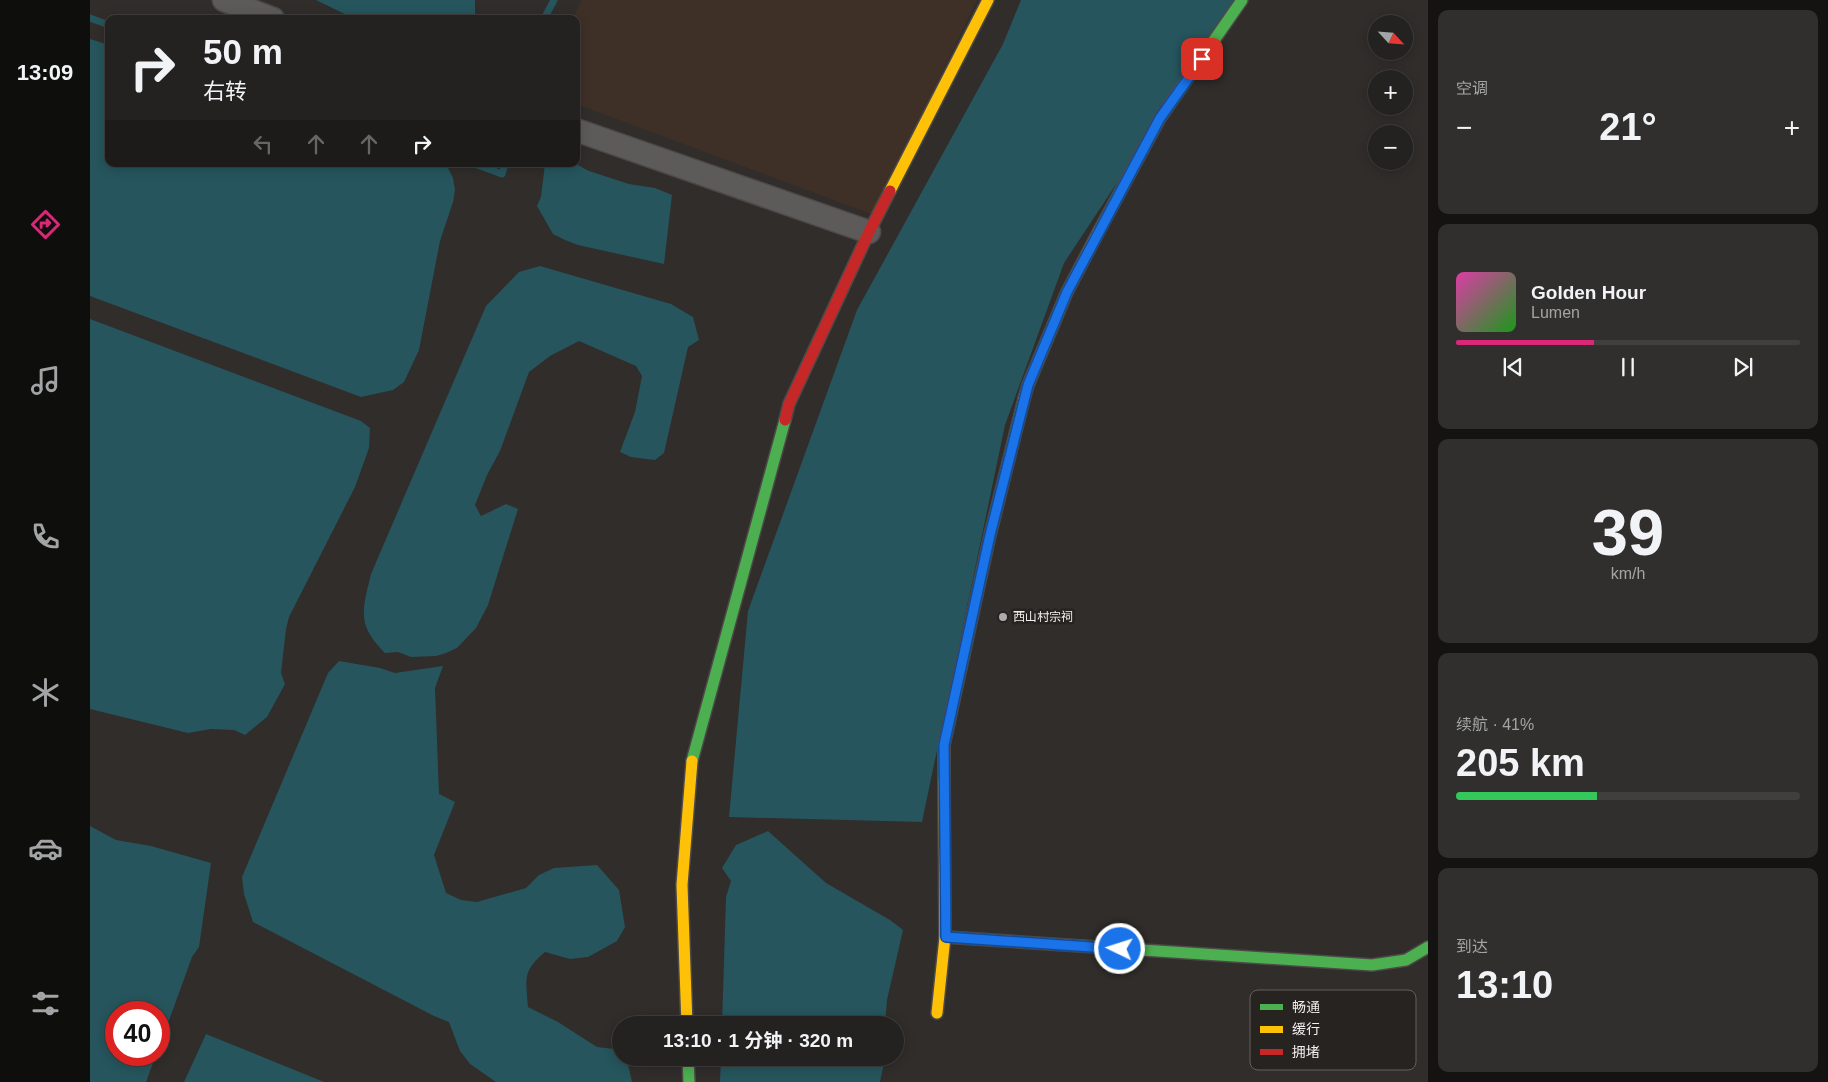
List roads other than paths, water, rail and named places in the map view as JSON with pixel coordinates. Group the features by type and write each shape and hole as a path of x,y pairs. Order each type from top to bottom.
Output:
{"street":[{"path":"224,0 263,15"},
{"path":"687,1016 682,885 692,759 789,404 869,232 988,0"},
{"path":"937,1013 946,937 944,745 990,535 1028,385 1067,292 1160,118 1242,0"},
{"path":"580,131 869,232"},
{"path":"946,937 1372,965 1406,960 1428,947"},
{"path":"688,1066 689,1082"}],"water":[{"path":"316,0 475,0 475,15 347,15"},
{"path":"1021,0 1238,0 1064,263 1005,425 922,822 729,817 748,611 857,310 1003,44"},
{"path":"90,39 105,44 105,167 448,167 453,178 455,190 453,202 440,241 419,350 404,382 393,390 361,397 90,296"},
{"path":"580,166 629,184 655,188 672,195 664,264 578,245 553,234 537,206 541,197 545,167"},
{"path":"540,266 671,304 693,317 699,340 688,347 664,453 655,460 631,457 620,452 635,412 642,376 636,366 579,341 550,356 529,372 500,451 487,475 475,505 481,516 506,504 518,509 488,605 476,628 457,648 436,656 411,657 398,652 385,653 376,643 365,624 364,610 371,574 486,306 519,272"},
{"path":"90,319 361,421 370,428 369,448 355,487 289,617 281,673 285,684 267,717 245,735 234,730 211,729 188,733 90,709"},
{"path":"339,661 380,668 395,673 443,666 435,688 439,794 455,802 434,855 446,893 461,900 477,902 526,888 539,875 554,868 597,865 619,890 625,927 617,941 588,957 570,959 545,952 532,965 526,983 528,1007 558,1022 597,1047 612,1049 612,1066 628,1066 632,1082 496,1082 470,1064 460,1051 449,1022 253,922 244,894 242,877 328,673"},
{"path":"90,826 116,840 151,846 211,863 199,947 192,957 170,1018 170,1001 105,1001 105,1066 152,1066 146,1082 90,1082"},
{"path":"768,831 826,883 890,920 903,930 887,1000 886,1016 722,1016 726,897 731,881 722,868 736,845"},
{"path":"206,1034 324,1082 184,1082"},
{"path":"721,1066 883,1066 880,1082 720,1082"}],"waterway":[{"path":"546,15 554,0"},
{"path":"90,18 105,24"},
{"path":"483,167 502,174 504,167"}],"place":[{"name":"西山村宗祠","path":"1003,617"}]}
